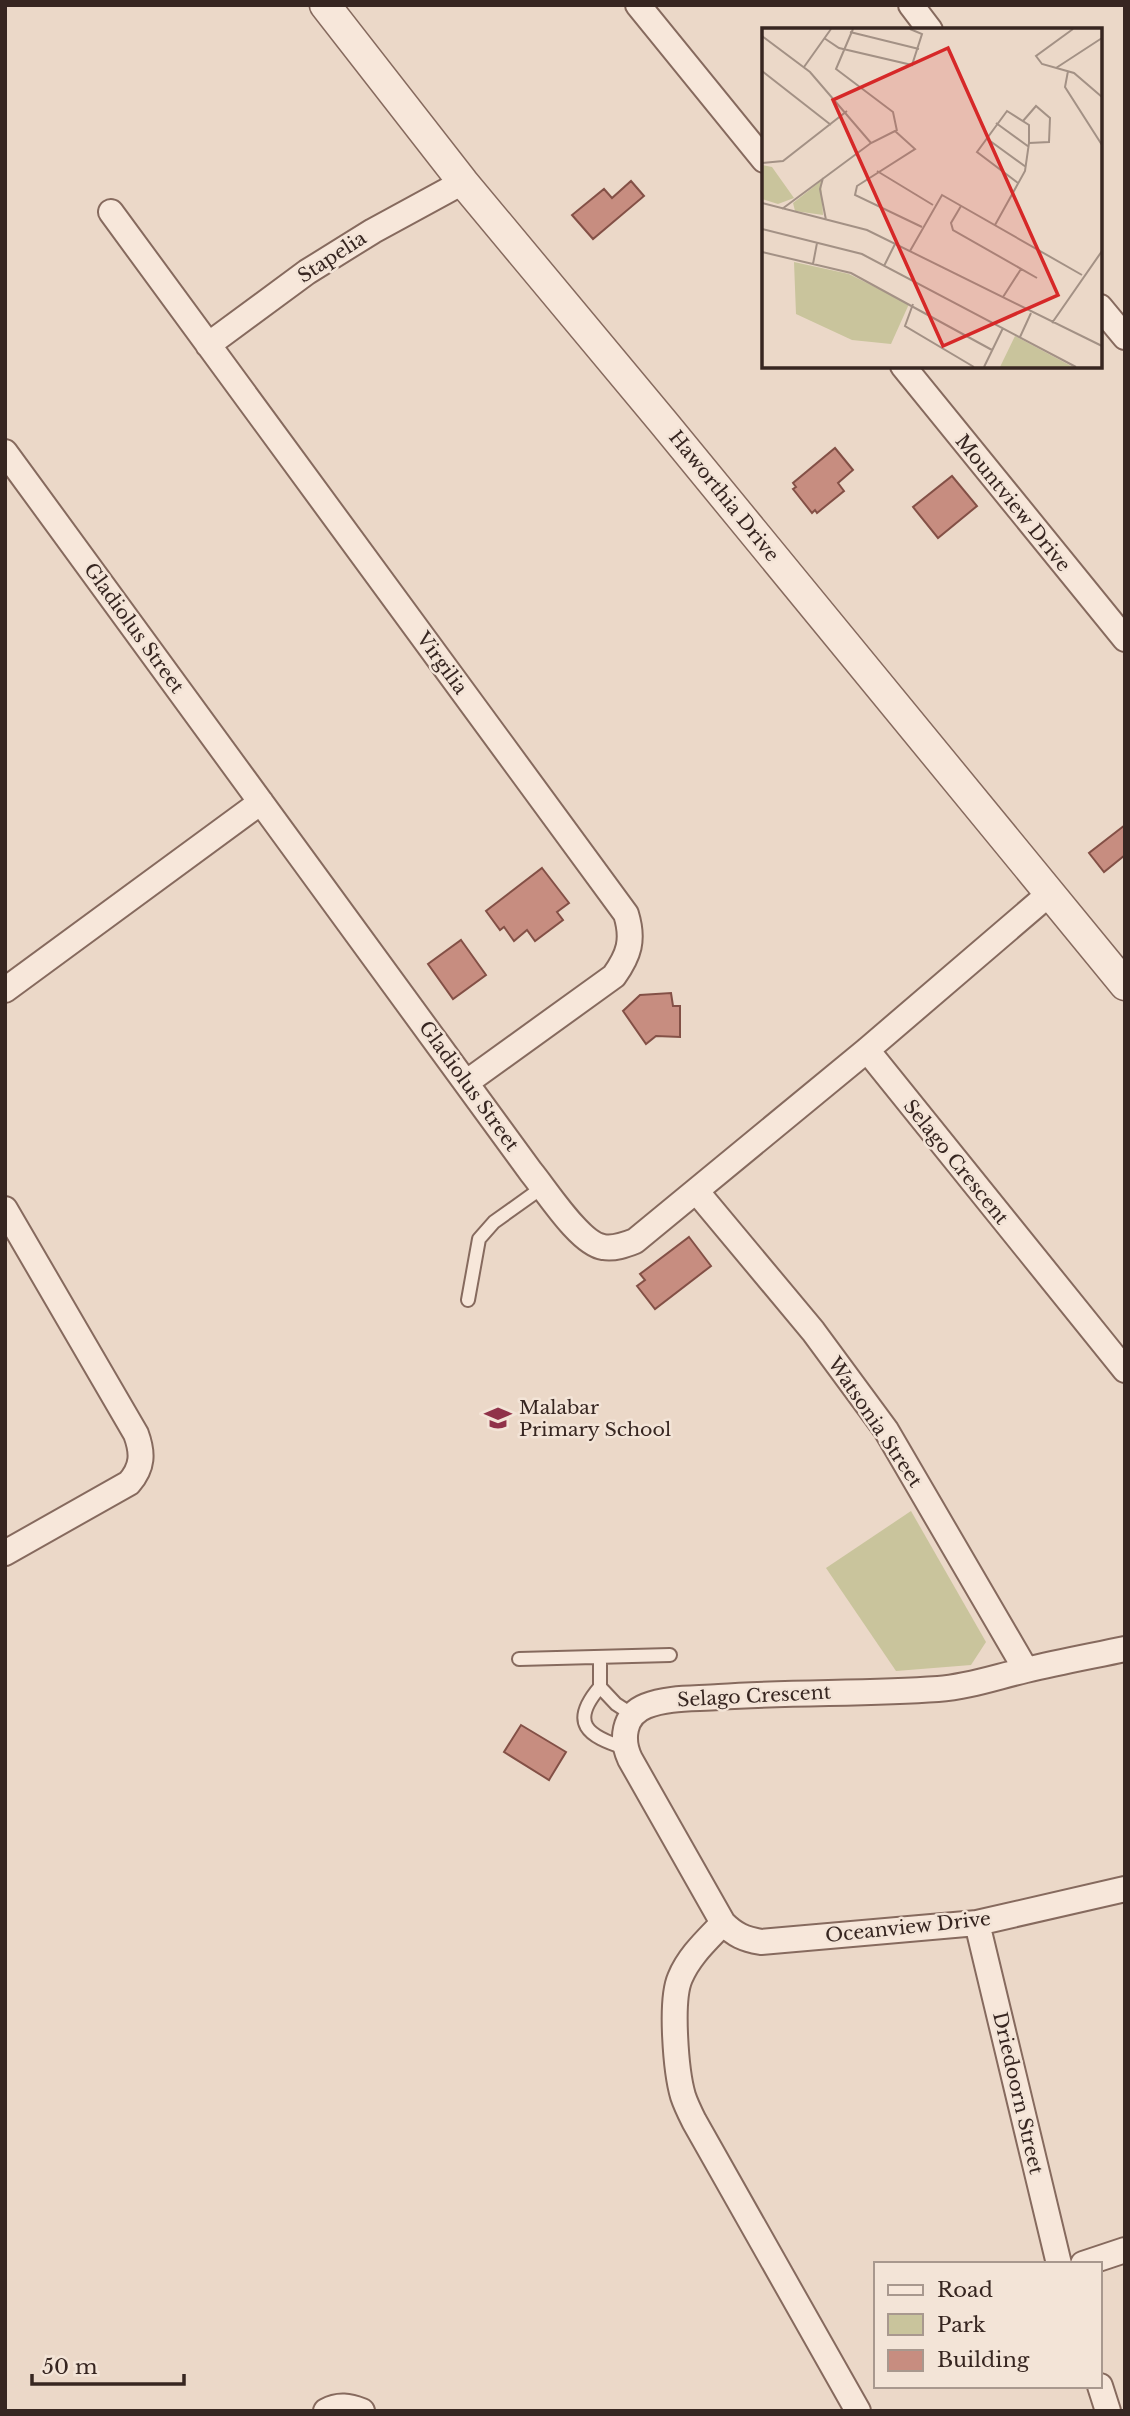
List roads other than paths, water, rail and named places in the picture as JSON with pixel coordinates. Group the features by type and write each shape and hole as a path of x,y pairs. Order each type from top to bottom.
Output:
{"street":[{"name":"Haworthia Drive","path":"326,5 463,182 1125,985"},
{"path":"638,5 762,158"},
{"path":"911,5 928,28"},
{"name":"Stapelia","path":"208,345 307,272 373,231 463,182"},
{"name":"Virgilia","path":"111,212 626,914 631,939 629,951 614,976 467,1082"},
{"path":"1102,309 1125,337"},
{"name":"Mountview Drive","path":"905,368 1125,639"},
{"name":"Gladiolus Street","path":"5,452 543,1187 578,1233 601,1247 620,1247 635,1241 867,1051 1049,894"},
{"path":"5,990 261,802"},
{"name":"Selago Crescent","path":"867,1051 1125,1370"},
{"name":"Watsonia Street","path":"697,1192 813,1331 886,1430 1026,1670"},
{"path":"5,1209 136,1434 142,1454 139,1468 129,1483 9,1543"},
{"name":"Selago Crescent","path":"632,1715 646,1705 665,1701 753,1695 939,1689 975,1684 1125,1649"},
{"path":"632,1715 624,1734 625,1748 728,1928 691,1958 680,1978 676,1993 677,2047 683,2096 694,2121 858,2411"},
{"name":"Oceanview Drive","path":"728,1928 744,1939 761,1942 977,1923 1125,1889"},
{"name":"Driedoorn Street","path":"977,1923 1059,2262"},
{"path":"1089,2262 1125,2250"},
{"path":"1101,2388 1108,2411"},
{"path":"326,2411 338,2406 362,2411"}],"lane":[{"path":"468,1300 479,1239 485,1231 543,1187"},
{"path":"519,1659 670,1655"},
{"path":"600,1657 600,1688 587,1706 583,1719 585,1727 594,1736 625,1748"},
{"path":"600,1688 632,1715"}],"place":[{"name":"Malabar Primary School","path":"498,1418"}]}
